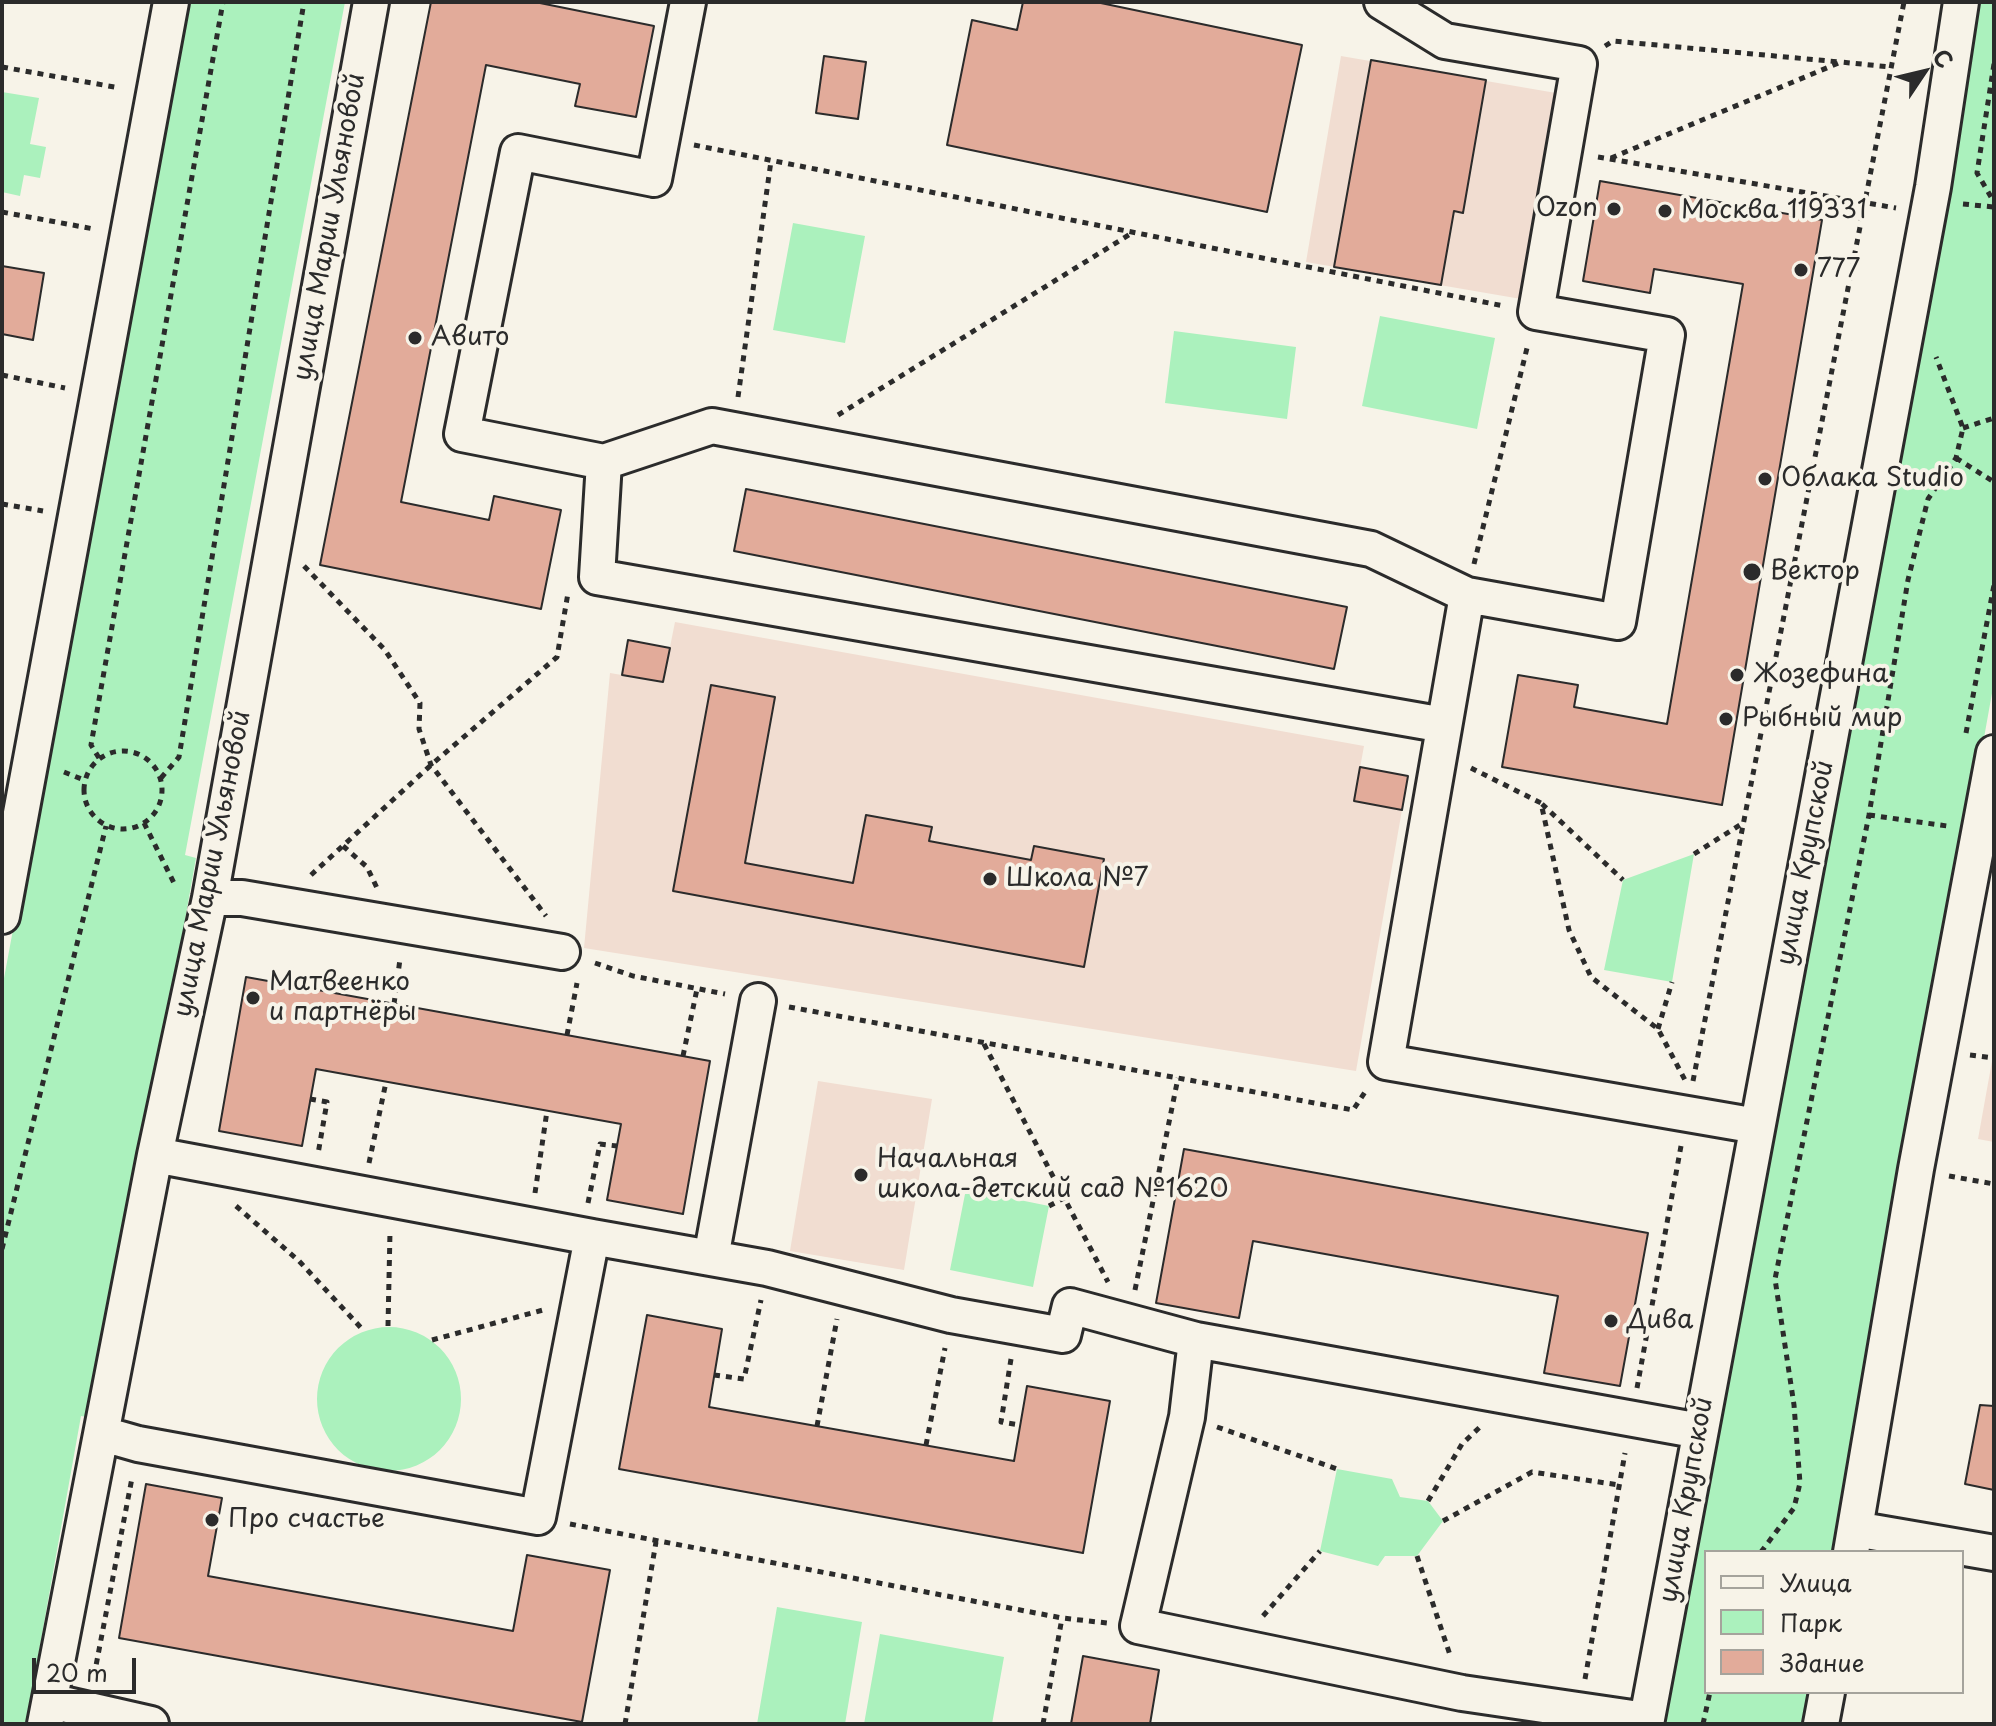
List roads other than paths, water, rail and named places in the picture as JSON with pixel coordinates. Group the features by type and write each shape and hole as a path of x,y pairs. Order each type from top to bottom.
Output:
{"street":[{"path":"2,916 10,814 171,2"},
{"name":"улица Марии Ульяновой","path":"47,1713 155,1155 194,894 371,2"},
{"path":"688,2 654,179 518,152 462,434 604,462 712,426 1371,549 1467,595 1618,622 1667,335 1536,312 1579,64 1445,41 1382,2"},
{"name":"улица Крупской","path":"1646,1722 1933,187 1961,2"},
{"path":"604,462 597,577 1442,738"},
{"path":"1467,595 1386,1062 1757,1126"},
{"path":"1961,1550 1853,1540 1916,1169 1994,753"},
{"path":"194,894 242,898 390,924 571,963"},
{"path":"711,1258 758,1001"},
{"path":"155,1155 767,1268 951,1315 1063,1335 1070,1306 1196,1340 1632,1416 1700,1431"},
{"path":"103,1434 138,1444 538,1517 580,1300 586,1236"},
{"path":"1196,1340 1187,1417 1138,1626 1462,1693 1646,1722"},
{"path":"1964,1550 1994,1553"},
{"path":"1821,1724 1827,1694"},
{"path":"47,1713 151,1724"}],"place":[{"name":"Ozon","path":"1614,209"},
{"name":"Москва 119331","path":"1665,211"},
{"name":"777","path":"1801,270"},
{"name":"Авито","path":"415,338"},
{"name":"Облака Studio","path":"1765,479"},
{"name":"Вектор","path":"1752,572"},
{"name":"Жозефина","path":"1737,675"},
{"name":"Рыбный мир","path":"1726,719"},
{"name":"Школа №7","path":"990,879"},
{"name":"Матвеенко и партнёры","path":"253,998"},
{"name":"Начальная школа-детский сад №1620","path":"861,1175"},
{"name":"Дива","path":"1611,1321"},
{"name":"Про счастье","path":"212,1520"}]}
